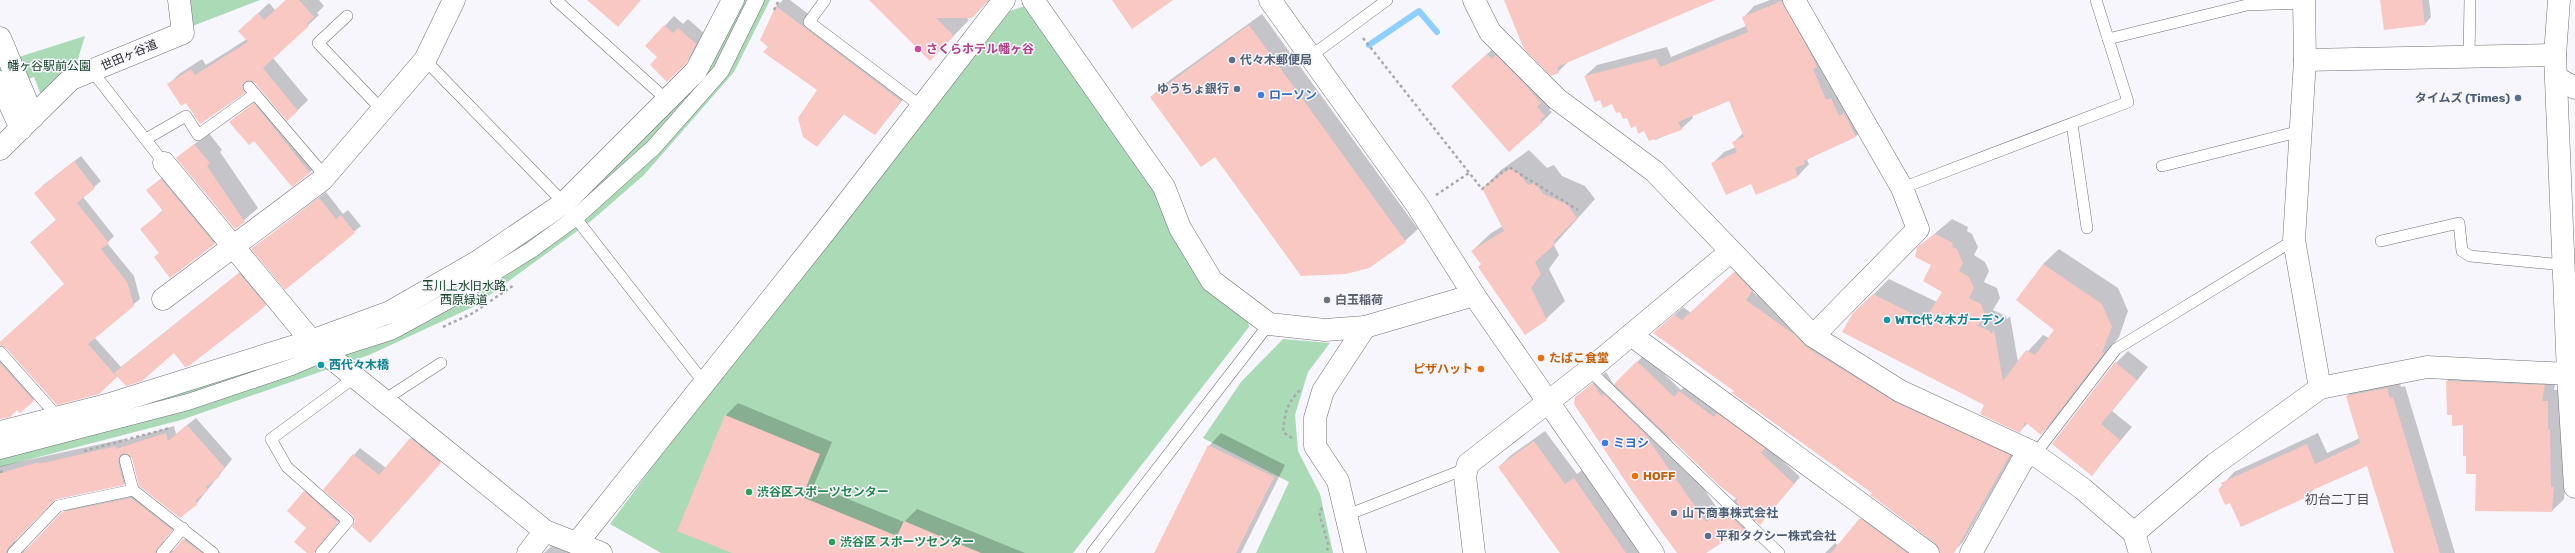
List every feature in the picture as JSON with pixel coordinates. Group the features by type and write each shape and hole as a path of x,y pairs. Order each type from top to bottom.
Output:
{"street":[{"name":"世田ヶ谷道","path":"0,149 71,79 183,33 179,0"},
{"path":"163,299 325,176 425,60 454,0"},
{"path":"570,211 667,100 696,71 733,0"},
{"path":"0,432 107,405 318,347 390,312 570,211 654,147 697,100 721,71 756,0"},
{"path":"577,543 705,384 1004,0"},
{"path":"1033,0 1164,187 1180,228 1212,281 1269,324 1325,330 1365,327 1474,295"},
{"path":"1270,0 1418,207 1474,295 1653,553"},
{"path":"1474,0 1490,32 1556,99 1654,171 1730,252 1813,336 1900,391 2030,451 2084,489 2134,533 2140,553"},
{"path":"1794,0 1902,188 1918,229 1813,336"},
{"path":"2558,0 2555,55 2566,83 2564,264 2568,374 2575,487"},
{"path":"2304,2 2305,60 2294,240 2320,388"},
{"path":"0,38 27,123"},
{"path":"2305,60 2555,55"},
{"path":"0,82 27,123"},
{"path":"164,163 318,347 545,531 601,553"},
{"path":"1474,553 1465,469 1468,464 1589,370 1730,252"},
{"path":"1355,553 1338,480 1315,446 1315,418 1323,391 1365,327"},
{"path":"1632,335 1928,553"},
{"path":"0,451 188,402 292,367 318,347"},
{"path":"2134,533 2215,464 2320,388 2400,377 2427,367 2568,374"},
{"path":"1971,553 2021,463 2030,451"},
{"path":"528,553 545,531"}],"lane":[{"path":"556,0 667,100"},
{"path":"824,0 809,22 922,107"},
{"path":"1311,56 1387,0"},
{"path":"1902,188 2128,102 2096,0"},
{"path":"2469,57 2470,0"},
{"path":"2108,39 2247,5 2304,2"},
{"path":"347,16 318,43 382,110"},
{"path":"425,60 570,211 705,384"},
{"path":"92,70 164,163"},
{"path":"146,139 186,116 198,135 252,91 325,176"},
{"path":"2072,124 2087,228"},
{"path":"2162,166 2301,131"},
{"path":"2381,241 2459,223 2462,251 2470,256 2564,264"},
{"path":"2030,451 2040,449 2116,349 2294,240"},
{"path":"1092,553 1269,324"},
{"path":"0,352 58,417"},
{"path":"384,400 441,363"},
{"path":"1589,370 1779,553"},
{"path":"321,553 348,521 287,467 271,439 355,377"},
{"path":"125,460 132,490 183,528 213,553"},
{"path":"1347,515 1465,469"},
{"path":"14,553 58,506 132,490"},
{"path":"162,553 183,528"}],"path":[{"path":"1353,25 1482,189 1509,167 1578,210"},
{"path":"1418,207 1469,173"},
{"path":"1319,512 1328,544 1327,553"}],"green space":[{"path":"186,0 260,0 190,27"},
{"name":"玉川上水旧水路 西原緑道","path":"738,0 770,0 734,72 644,175 591,221 473,307 369,355 181,420 0,467 0,437 318,342 483,262 697,75"},
{"name":"渋谷区スポーツセンター","path":"1028,5 1248,320 1249,327 1073,553 661,553 610,524 721,374 1010,11"},
{"name":"幡ヶ谷駅前公園","path":"85,36 76,65 43,100 34,77 0,87 0,63"},
{"path":"1283,339 1330,343 1308,372 1295,415 1298,451 1320,494 1333,553 1256,553 1289,482 1203,438 1241,382"}],"building":[{"path":"286,0 299,0 314,17 307,24 309,26 263,68 298,111 287,121 254,82 248,80 242,85 245,93 200,124 186,103 181,106 167,84 191,69 195,75 248,42 238,31 258,13 264,20"},
{"path":"587,0 641,0 618,27"},
{"path":"869,0 988,0 972,18 936,18 954,36 930,61"},
{"path":"1112,0 1173,0 1132,29"},
{"path":"1504,0 1715,0 1557,67 1559,73 1551,76 1524,49"},
{"path":"2380,0 2422,0 2425,25 2384,30"},
{"path":"1782,1 1817,67 1813,69 1826,100 1831,98 1839,116 1844,113 1856,137 1804,161 1805,164 1795,168 1798,177 1756,195 1751,184 1726,195 1711,163 1737,152 1732,142 1744,137 1729,101 1678,122 1682,130 1649,141 1644,131 1638,134 1636,126 1631,128 1627,118 1623,119 1620,112 1616,113 1612,104 1603,108 1600,100 1595,102 1584,76 1656,58 1660,67 1748,32 1742,17"},
{"path":"776,6 901,101 875,135 843,114 817,147 803,137 798,118 817,90 763,52 768,47 760,40"},
{"path":"664,25 673,33 678,28 696,44 686,64 667,82 650,65 657,57 645,46"},
{"path":"1249,25 1406,242 1369,268 1346,274 1301,276 1215,157 1201,167 1150,97"},
{"path":"1487,54 1492,59 1496,55 1524,84 1541,103 1537,107 1545,116 1540,120 1543,122 1509,152 1451,86"},
{"path":"254,103 310,173 292,187 254,141 249,145 229,122"},
{"path":"194,144 210,163 207,166 245,222 235,229 176,158"},
{"path":"74,161 95,188 77,203 109,243 101,249 127,282 134,306 88,344 117,377 99,394 57,405 5,347 0,345 0,342 64,284 30,242 56,220 34,193"},
{"path":"1510,168 1518,173 1528,185 1535,183 1543,194 1567,204 1577,218 1554,241 1555,244 1535,262 1541,274 1531,288 1547,320 1525,335 1478,267 1481,264 1471,251 1504,231 1482,188"},
{"path":"161,179 215,244 170,278 154,257 159,253 140,229 163,211 146,190"},
{"path":"319,198 336,219 341,215 355,233 285,290 251,249"},
{"path":"1935,234 1953,243 1952,247 1957,249 1963,263 1959,271 1969,277 1974,288 1969,298 1981,304 1985,315 1978,326 1990,331 1991,334 1994,330 2003,381 2026,350 2035,355 2054,330 2016,300 2043,264 2102,304 2112,327 2102,352 2104,353 2041,435 2025,422 2020,433 1980,414 1984,405 1842,332 1853,313 1873,294 1925,320 1942,292 1923,281 1931,265 1915,257 1917,247"},
{"path":"1734,272 1752,291 1746,300 1795,335 1806,347 1895,402 2010,455 1954,553 1940,553 1935,543 1870,495 1872,493 1732,393 1734,391 1653,333 1674,315 1682,320"},
{"path":"239,273 266,305 262,309 189,366 185,367 174,353 142,381 126,386 114,373"},
{"path":"1637,361 1674,397 1679,391 1714,417 1717,413 1765,448 1761,453 1794,484 1760,525 1736,502 1738,500 1721,487 1614,384"},
{"path":"2115,362 2137,380 2101,424 2120,440 2092,476 2052,444"},
{"path":"0,363 34,401 20,413 17,410 10,417 0,419"},
{"path":"2446,381 2545,385 2542,401 2548,401 2551,487 2554,487 2552,512 2475,511 2476,474 2466,474 2466,456 2463,456 2463,425 2452,426 2452,415 2447,415"},
{"path":"1593,383 1602,397 1604,394 1644,433 1706,522 1724,510 1746,531 1732,541 1729,538 1706,553 1677,553 1632,491 1574,404 1575,397"},
{"path":"2387,388 2390,398 2393,397 2440,553 2394,553 2367,466 2306,493 2307,497 2241,527 2230,503 2225,505 2218,489 2223,487 2221,483 2307,444 2315,464 2360,443 2346,396"},
{"name":"渋谷区スポーツセンター","path":"725,415 820,454 802,497 897,536 904,521 981,553 732,553 677,531"},
{"path":"187,425 225,468 218,474 220,476 206,487 208,490 195,501 198,504 180,518 139,486 132,458 124,453 120,455 118,461 124,485 56,499 8,548 6,553 0,553 0,473 39,462 39,464 116,446 116,449 166,433 168,441"},
{"path":"410,438 441,463 370,543 352,527 355,522 353,516 323,490 353,454 379,475"},
{"path":"1534,441 1565,484 1574,478 1626,553 1560,553 1498,467"},
{"path":"1208,445 1274,477 1236,553 1154,553"},
{"path":"304,491 338,522 314,553 307,553 294,542 306,528 287,511"},
{"path":"131,498 172,530 155,553 23,553 62,512"},
{"path":"1860,518 1907,553 1831,553"},
{"path":"183,539 202,553 171,553"}],"waterway":[{"path":"1369,45 1419,11 1437,32"}],"place":[{"name":"さくらホテル幡ヶ谷","path":"918,49"},
{"name":"代々木郵便局","path":"1232,60"},
{"name":"ゆうちょ銀行","path":"1237,89"},
{"name":"ローソン","path":"1261,95"},
{"name":"タイムズ (Times)","path":"2518,98"},
{"name":"白玉稲荷","path":"1327,300"},
{"name":"WTC代々木ガーデン","path":"1887,320"},
{"name":"たばこ食堂","path":"1541,358"},
{"name":"西代々木橋","path":"321,365"},
{"name":"ピザハット","path":"1481,369"},
{"name":"ミヨシ","path":"1605,443"},
{"name":"HOFF","path":"1635,476"},
{"name":"渋谷区スポーツセンター","path":"749,492"},
{"name":"山下商事株式会社","path":"1674,513"},
{"name":"平和タクシー株式会社","path":"1708,536"},
{"name":"渋谷区 スポーツセンター","path":"832,542"}],"district":[{"name":"初台二丁目","path":"2337,499"}]}
